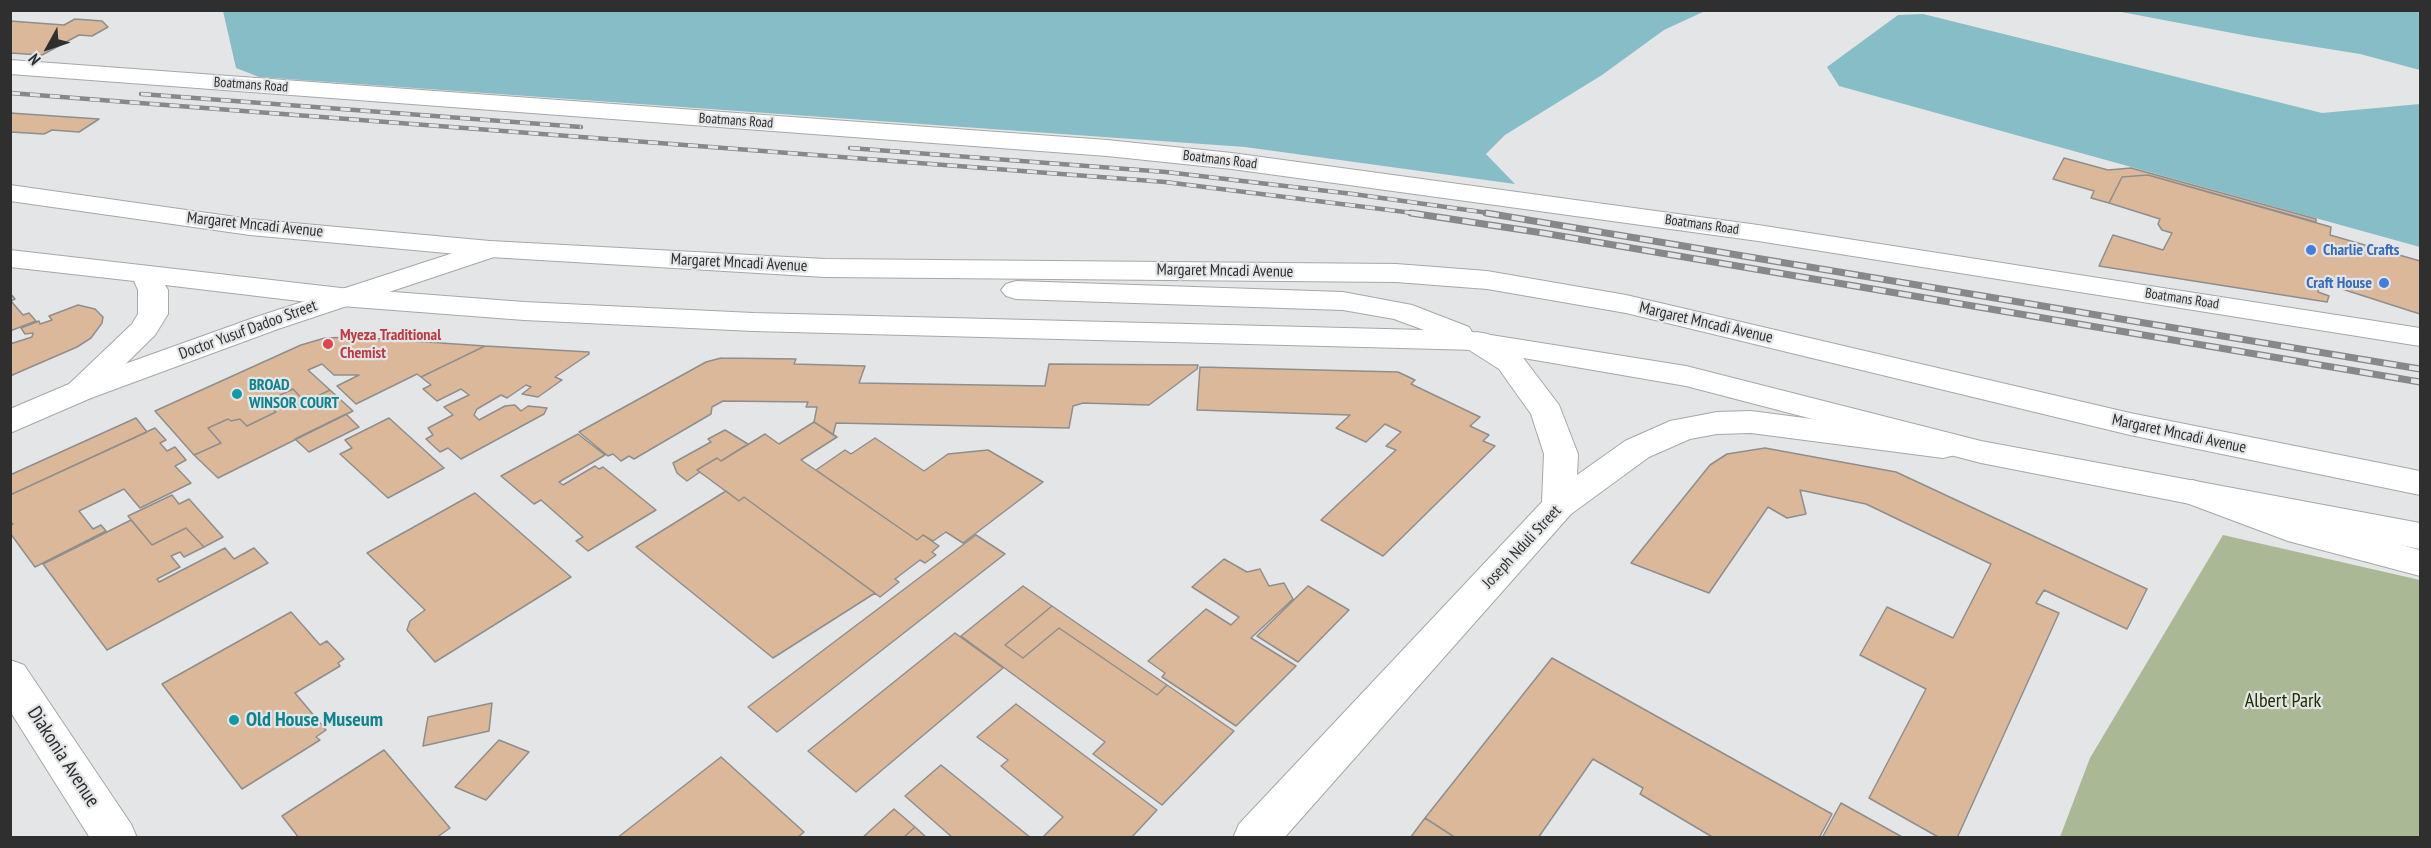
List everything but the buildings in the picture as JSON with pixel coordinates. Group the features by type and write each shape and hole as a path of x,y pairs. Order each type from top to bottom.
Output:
{"main road":[{"name":"Boatmans Road","path":"10,67 1096,147 1232,160 1758,233 2421,337"},
{"name":"Margaret Mncadi Avenue","path":"10,193 250,227 490,249 825,268 1396,273 1487,280 1626,304 2130,424 2421,483"},
{"name":"Doctor Yusuf Dadoo Street","path":"10,422 80,391 341,297 490,249"},
{"path":"10,258 341,297 524,311 753,322 1477,341 1686,376 1981,452 2421,536"},
{"path":"825,268 892,284 931,287 1343,301 1401,311 1477,341 1510,362 1547,412 1561,454 1559,505"},
{"path":"80,391 136,338 153,314 153,290 145,273"},
{"name":"Joseph Nduli Street","path":"1255,837 1559,505 1637,449 1682,429 1717,423 1751,422 1981,452"},
{"path":"2193,492 2301,532 2421,562"},
{"name":"Diakonia Avenue","path":"10,676 114,837"}],"green space":[{"name":"Albert Park","path":"2223,535 2420,580 2420,837 2060,837 2090,758"}],"water":[{"path":"223,10 1705,11 1664,30 1602,75 1505,135 1486,154 1515,184 1245,147 259,77 236,68"},
{"path":"2116,11 2420,11 2420,70 2360,54"},
{"path":"1923,14 2322,113 2420,104 2420,247 1839,86 1827,67 1898,15"}],"railway":[{"path":"10,93 1165,182 1421,214"},
{"path":"141,94 581,127"},
{"path":"850,148 1166,172 1496,214"},
{"path":"1411,213 1543,233 2420,382"},
{"path":"1486,213 2420,369"}],"place":[{"name":"Charlie Crafts","path":"2311,250"},
{"name":"Craft House","path":"2384,283"},
{"name":"Myeza Traditional Chemist","path":"328,344"},
{"name":"BROAD WINSOR COURT","path":"237,394"},
{"name":"Old House Museum","path":"234,720"}]}
